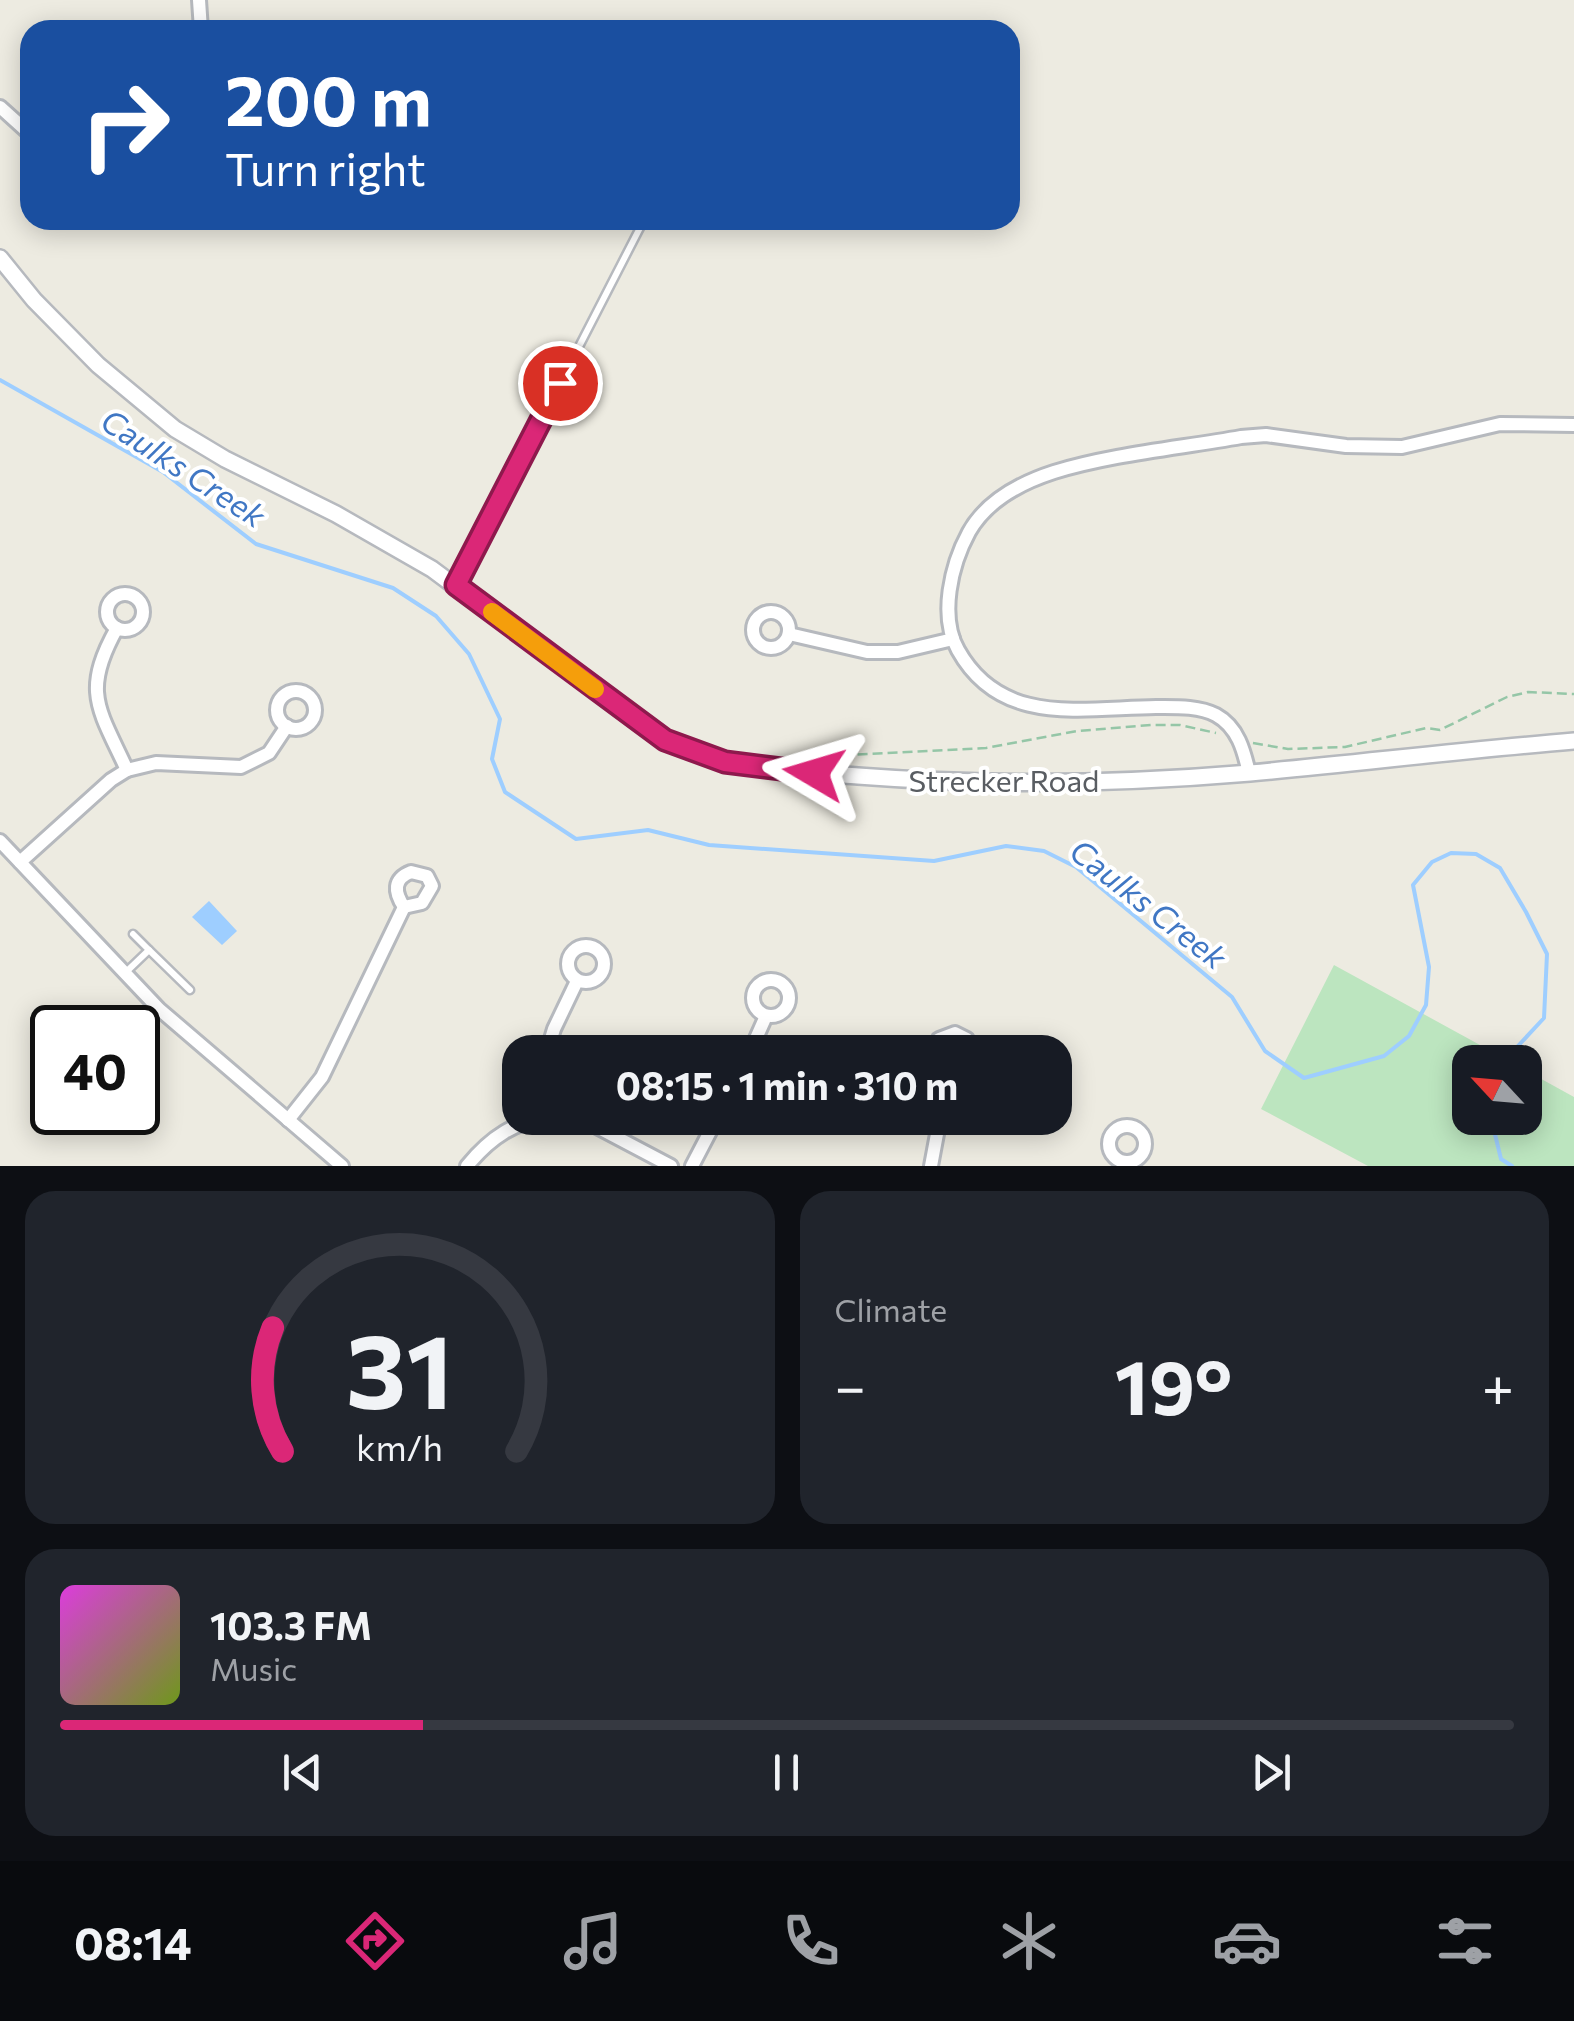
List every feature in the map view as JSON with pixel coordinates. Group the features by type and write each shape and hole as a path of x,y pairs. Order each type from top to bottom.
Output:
{"street":[{"path":"0,107 20,125"},
{"name":"Strecker Road","path":"0,258 34,300 98,365 175,430 224,459 336,514 456,585 665,740 725,762 814,773 964,782 1086,781 1249,773 1574,741"},
{"path":"1249,773 1240,739 1216,715 1192,709 1046,709 1019,704 989,690 970,670 953,639 949,610 959,552 971,528 1005,493 1035,478 1068,468 1241,437 1266,435 1346,446 1402,447 1500,424 1574,424"},
{"path":"117,628 99,664 94,685 100,712 126,770"},
{"path":"790,634 867,652 898,652 953,639"},
{"path":"20,862 126,770 156,763 241,767 269,753 287,726"},
{"path":"0,840 158,1009 342,1166"},
{"path":"288,1120 322,1077 404,907"},
{"path":"553,1035 577,981"},
{"path":"758,1035 766,1016"},
{"path":"466,1166 502,1133"},
{"path":"612,1135 671,1166"},
{"path":"692,1166 708,1135"},
{"path":"931,1166 937,1135"}],"lane":[{"path":"456,585 639,230"},
{"path":"133,934 190,990"},
{"path":"124,974 149,950"}],"path":[{"path":"814,773 834,756 986,748 1077,731 1151,725 1180,725 1288,749 1345,746 1426,728 1440,730 1507,697 1528,692 1574,694"}],"green space":[{"path":"1334,965 1480,1045 1452,1045 1452,1135 1542,1135 1542,1079 1574,1097 1574,1166 1368,1166 1261,1109"}],"water":[{"path":"209,901 237,931 222,945 192,917"}],"waterway":[{"name":"Caulks Creek","path":"0,380 163,472 256,544 393,588 436,616 469,654 500,719 492,759 505,792 576,839 648,830 709,845 934,861 1006,846 1044,851 1076,867 1232,997 1265,1051 1304,1078 1384,1056 1409,1036 1426,1005 1429,967 1413,885 1432,862 1451,853 1476,854 1500,868 1547,954 1544,1018 1519,1045"},
{"name":"Caulks Creek","path":"1495,1135 1501,1159 1512,1166"}],"slow traffic":[{"path":"492,612 595,689"}],"route":[{"path":"560,383 456,585 665,740 725,762 814,773"}]}
